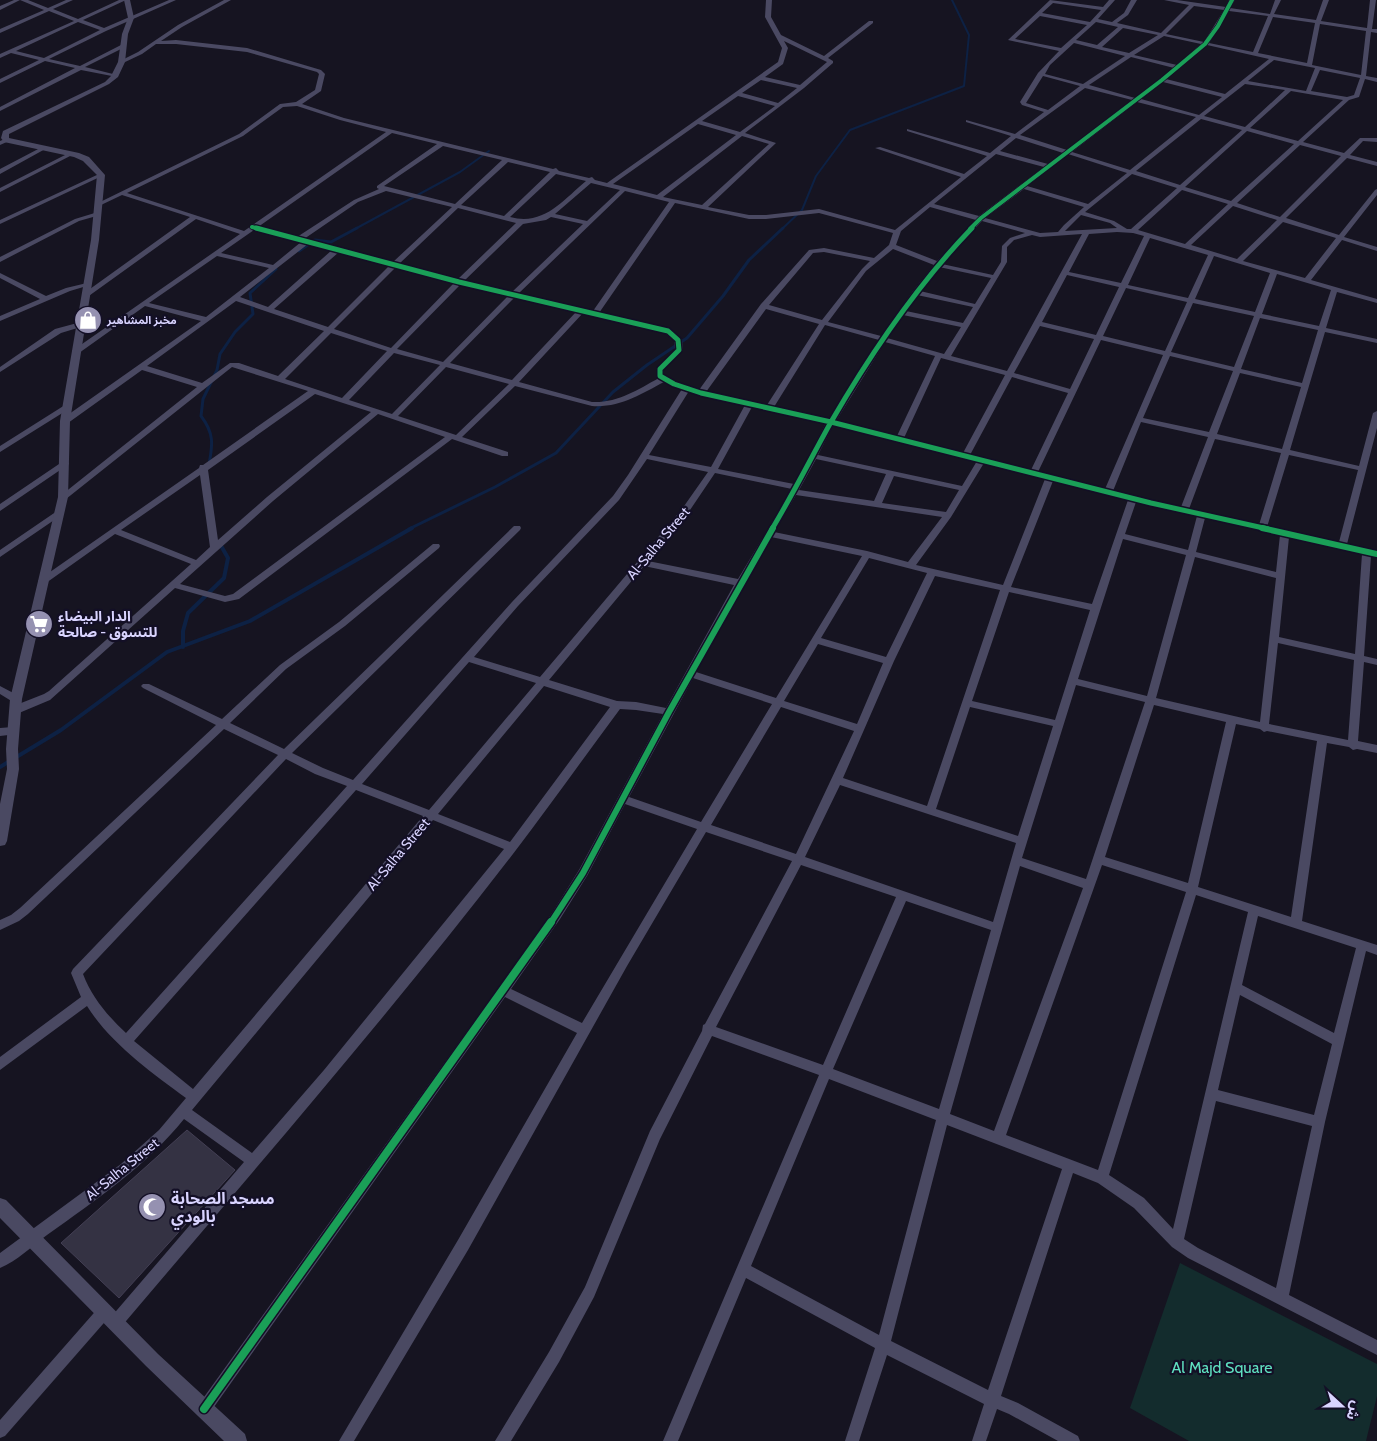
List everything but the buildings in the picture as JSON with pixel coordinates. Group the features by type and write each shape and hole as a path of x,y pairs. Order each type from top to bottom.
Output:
{"street":[{"path":"0,8 18,0"},
{"path":"23,0 50,9 75,21 104,30"},
{"path":"0,31 70,0"},
{"path":"0,56 122,0"},
{"path":"3,137 107,83 115,76 121,62 126,25 131,18 127,0"},
{"path":"0,81 104,30 173,0"},
{"path":"121,62 180,26 228,0"},
{"path":"609,184 778,66 783,60 785,48 768,17 769,0"},
{"path":"1049,112 1023,102 1040,74 1061,50 1093,22 1112,0"},
{"path":"1113,24 1126,14 1134,0"},
{"path":"1167,0 1377,31"},
{"path":"204,1409 556,916 583,872 740,583 795,489 831,422 915,292 937,265 981,218 1065,152 1162,80 1205,44 1232,0"},
{"path":"1254,55 1278,0"},
{"path":"1309,66 1318,22 1326,0"},
{"path":"1186,246 1347,99 1357,96 1363,77 1373,0"},
{"path":"1061,50 1011,40 1052,1 1105,9"},
{"path":"769,408 824,322 864,270 892,246 896,232 1014,137 1084,86 1162,35 1192,4"},
{"path":"1039,14 1113,24 1377,80"},
{"path":"826,58 871,22"},
{"path":"1098,47 1122,26"},
{"path":"658,197 742,134 830,64 830,60 778,36"},
{"path":"1072,41 1178,67"},
{"path":"99,204 241,135 282,106 297,104 318,91 322,74 319,71 248,50 176,42 154,43"},
{"path":"0,109 123,46"},
{"path":"0,49 115,76"},
{"path":"1060,234 1080,213 1272,59"},
{"path":"1308,93 1318,68"},
{"path":"1040,74 1377,164"},
{"path":"762,78 802,87"},
{"path":"1162,80 1226,96"},
{"path":"1244,82 1347,99"},
{"path":"1129,231 1181,188 1289,90"},
{"path":"738,94 779,105"},
{"path":"297,104 342,119 739,216 757,217 819,211 896,232"},
{"path":"968,121 1014,137 1377,249"},
{"path":"697,122 770,141 773,144 703,208"},
{"path":"909,130 1047,166"},
{"path":"76,351 391,131"},
{"path":"3,137 86,159 102,174"},
{"path":"1239,261 1362,139 1377,140"},
{"path":"444,143 380,186 381,188 521,222 542,220 551,215 592,179"},
{"path":"0,172 44,148"},
{"path":"878,148 965,176"},
{"path":"0,190 71,154"},
{"path":"280,379 394,265 507,159"},
{"path":"506,218 556,170"},
{"path":"0,841 13,769 12,749 16,705 63,497 65,421 86,296 102,174"},
{"path":"0,222 102,174"},
{"path":"1022,186 1089,206"},
{"path":"393,417 514,294 625,188"},
{"path":"65,421 207,320 274,267 303,240 356,201 385,189"},
{"path":"1306,282 1377,191"},
{"path":"121,193 245,232"},
{"path":"595,313 673,201"},
{"path":"929,205 1047,235 1129,231 1148,235 1377,301"},
{"path":"1080,213 1112,222 1129,231"},
{"path":"0,260 77,220 98,214"},
{"path":"551,215 587,223"},
{"path":"86,296 195,217"},
{"path":"344,401 391,350 521,222"},
{"path":"252,227 459,282 663,329 674,335 678,340 679,350 660,369 659,373 664,379 702,393 831,422 1133,498 1372,553 1360,658 1353,746"},
{"path":"899,440 943,356 965,326 1004,262 1003,250 1007,243 1017,236 1033,232"},
{"path":"964,456 1086,232"},
{"path":"1034,474 1148,235"},
{"path":"892,246 937,265 965,273 994,277"},
{"path":"269,310 338,249"},
{"path":"702,393 764,306 811,252 815,250 876,260"},
{"path":"215,253 274,267"},
{"path":"1108,492 1138,419 1212,253"},
{"path":"1184,510 1274,272"},
{"path":"1065,273 1377,341"},
{"path":"0,275 46,299"},
{"path":"0,319 68,289 87,285"},
{"path":"1263,527 1284,450 1334,290"},
{"path":"915,292 976,306"},
{"path":"235,298 328,331 391,350 585,402 605,405 621,402 664,379"},
{"path":"145,304 207,320"},
{"path":"764,306 1073,392"},
{"path":"174,585 225,600 236,597 454,437 514,383 582,310"},
{"path":"901,312 965,326"},
{"path":"1037,323 1305,386"},
{"path":"0,370 58,331 81,324"},
{"path":"63,497 230,365 236,365 280,379 505,454"},
{"path":"141,367 202,386"},
{"path":"126,1042 533,584 616,498 687,388"},
{"path":"43,581 314,391"},
{"name":"Al-Salha Street","path":"0,1261 90,1196 147,1151 195,1098 641,562 686,511 713,470 750,404"},
{"path":"0,450 68,407"},
{"path":"16,705 47,697 52,693 270,499 376,412"},
{"path":"1342,546 1376,417"},
{"path":"1138,419 1363,469"},
{"path":"644,456 795,489 948,515"},
{"path":"813,456 965,489"},
{"path":"910,566 948,515 981,461"},
{"path":"0,508 65,464"},
{"path":"203,467 216,548"},
{"path":"877,504 891,473"},
{"path":"930,811 1005,590 1050,478"},
{"path":"852,1441 883,1345 943,1116 1022,841 1095,608 1133,498"},
{"path":"0,554 60,512"},
{"path":"998,1138 1099,859 1151,700 1202,514"},
{"path":"195,1098 126,1042 88,999 78,980 77,973 284,755 516,528"},
{"path":"115,531 198,564"},
{"path":"1264,728 1285,532"},
{"path":"769,534 867,554 1005,590 1095,608"},
{"path":"1121,536 1280,576"},
{"path":"0,925 15,918 24,911 282,667 342,624 436,546"},
{"path":"346,1441 458,1254 583,1030 867,554"},
{"path":"641,562 740,583"},
{"path":"502,1441 561,1348 582,1306 662,1121 708,1029 798,859 932,572"},
{"path":"1275,639 1377,662"},
{"path":"816,640 889,661"},
{"path":"467,658 617,705 636,706 669,712"},
{"path":"691,674 859,729"},
{"path":"1072,681 1264,728 1377,749"},
{"path":"146,686 284,755 352,786 512,847"},
{"path":"0,690 16,705"},
{"path":"967,703 1058,724"},
{"path":"0,1431 111,1316 253,1161 328,1074 512,847 617,705"},
{"path":"1102,1178 1192,889 1232,720"},
{"path":"0,732 13,731"},
{"path":"1296,922 1322,740"},
{"path":"836,780 1022,841"},
{"path":"623,799 998,928"},
{"path":"1099,859 1377,950"},
{"path":"1017,861 1089,885"},
{"path":"670,1441 902,896"},
{"path":"1177,1242 1254,909"},
{"path":"1280,1298 1362,945"},
{"path":"1235,988 1339,1042"},
{"path":"502,990 583,1030"},
{"path":"0,1064 88,999"},
{"path":"708,1029 943,1116 1102,1178 1139,1203 1177,1242 1214,1265 1377,1348"},
{"path":"1211,1094 1320,1122"},
{"path":"183,1111 253,1161"},
{"path":"979,1441 994,1401 1069,1166"},
{"path":"0,1206 30,1238 204,1409 231,1439"},
{"path":"743,1269 883,1345 994,1401 1013,1408 1073,1441"}],"green space":[{"name":"Al Majd Square","path":"1180,1263 1377,1364 1377,1396 1366,1441 1189,1441 1130,1408"}],"waterway":[{"path":"782,229 802,210 816,176 850,130 964,86 969,35 952,0"},
{"path":"355,229 460,172 489,151"},
{"path":"299,251 315,240 331,242 357,228"},
{"path":"409,529 495,487 556,453 613,392 647,365 687,338 723,296 749,260 783,228"},
{"path":"209,464 211,439 208,428 201,416 203,399 217,370 220,354 235,332 253,314 250,293 276,269"},
{"path":"183,646 250,621 412,528"},
{"path":"183,646 183,631 188,613 224,578 228,558 220,544"},
{"path":"0,767 61,730 167,652 183,646"}],"cycle path":[{"path":"204,1409 556,916 583,873 669,712 740,583 794,492 831,422 915,292 944,257 981,218 1162,80 1205,44 1218,26 1232,0"},
{"path":"252,227 459,282 668,331 678,340 679,350 660,369 660,376 674,384 701,393 831,422 1151,503 1377,554"}],"place":[{"name":"مخبز المشاهير","path":"88,320"},
{"name":"الدار البيضاء للتسوق - صالحة","path":"39,624"},
{"name":"مسجد الصحابة بالودي","path":"152,1207"}]}
